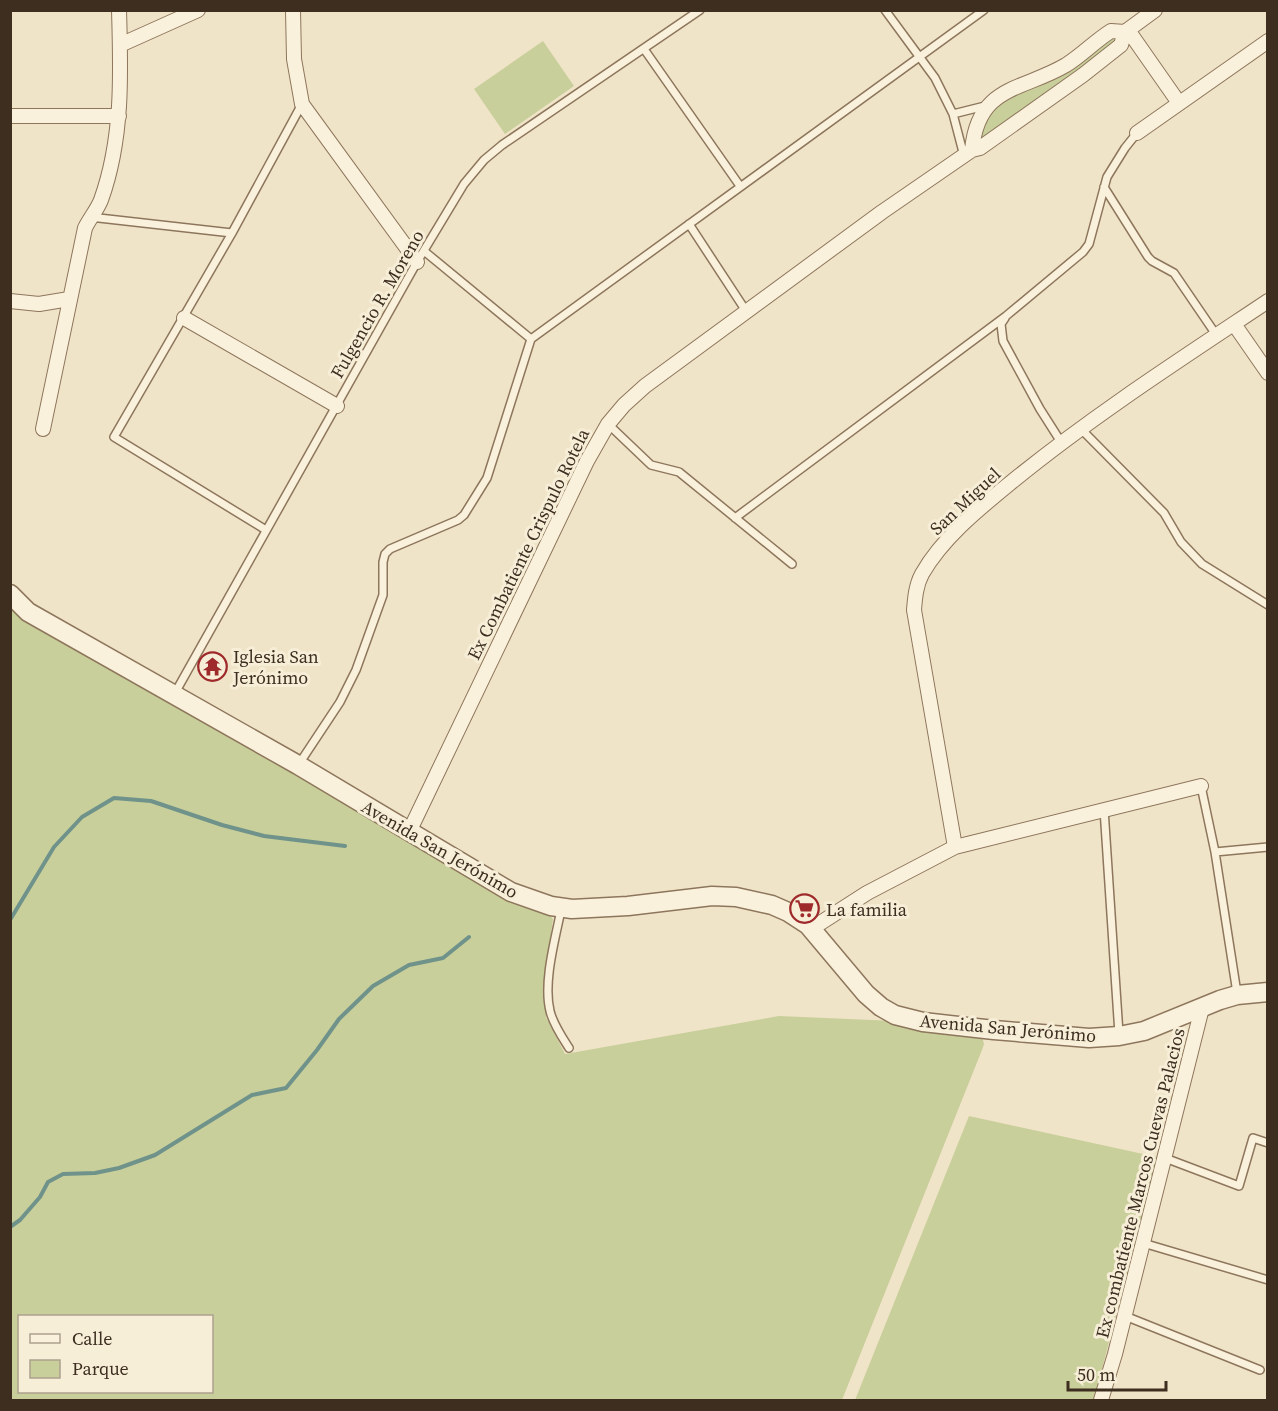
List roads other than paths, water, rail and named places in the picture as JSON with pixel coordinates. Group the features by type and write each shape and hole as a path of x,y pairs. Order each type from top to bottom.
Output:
{"street":[{"path":"44,429 85,228 100,201 114,156 119,116 119,10"},
{"path":"120,45 198,10"},
{"path":"293,10 294,59 302,104 420,257"},
{"name":"Ex Combatiente Crispulo Rotela","path":"410,832 587,460 608,424 624,405 645,387 882,212 968,153 981,148 1061,92 1121,45 1127,31 1155,10"},
{"name":"Ex Combatiente Crispulo Rotela","path":"968,153 977,127 999,95 1065,65 1111,31 1127,31"},
{"path":"1127,31 1179,103"},
{"path":"1137,134 1268,40"},
{"path":"10,116 119,116"},
{"path":"10,301 39,304 69,299"},
{"name":"San Miguel","path":"955,847 914,610 915,594 920,577 944,543 995,496 1061,442 1268,302"},
{"path":"184,318 337,406"},
{"path":"1234,324 1268,373"},
{"name":"Avenida San Jerónimo","path":"10,594 28,612 298,765 511,892 529,900 561,907 594,909 712,896 757,901 788,912 811,929 866,994 881,1007 895,1015 923,1022 1089,1038 1119,1036 1144,1031 1237,995 1268,992"},
{"path":"811,929 867,893 955,847 1202,786"},
{"name":"Ex combatiente Marcos Cuevas Palacios","path":"1101,1401 1125,1316 1202,1008"}],"lane":[{"name":"Fulgencio R. Moreno","path":"174,695 420,257 464,184 484,160 700,10"},
{"path":"885,10 935,78 968,153"},
{"path":"298,765 340,702 356,670 383,595 385,554 390,549 458,520 464,515 484,484 531,339 984,10"},
{"path":"644,49 740,186"},
{"path":"266,530 114,437 184,318 302,104"},
{"path":"952,114 990,105"},
{"path":"735,518 1006,316 1083,252 1089,244 1104,187 1113,165 1137,134"},
{"path":"1104,187 1148,257 1174,273 1217,336"},
{"path":"90,217 232,232"},
{"path":"689,224 747,311"},
{"path":"420,257 531,339"},
{"path":"1006,316 1001,324 1003,341 1061,442"},
{"path":"608,424 651,465 679,472 792,564"},
{"path":"1080,428 1164,513 1181,542 1202,564 1268,605"},
{"path":"1202,786 1215,852 1237,995"},
{"path":"1104,809 1119,1036"},
{"path":"1215,852 1268,847"},
{"path":"561,907 548,983 550,1011 559,1033 569,1048"},
{"path":"1165,1158 1239,1186 1253,1138 1268,1143"},
{"path":"1143,1243 1268,1280"},
{"path":"1125,1316 1260,1370"}],"waterway":[{"path":"10,920 54,847 82,817 114,798 151,801 222,825 264,836 345,846"},
{"path":"10,1227 20,1220 40,1197 48,1182 63,1174 95,1173 119,1168 155,1155 252,1095 286,1088 339,1019 373,986 409,965 443,958 469,937"}],"place":[{"name":"Iglesia San Jerónimo","path":"212,666"},
{"name":"La familia","path":"805,909"}]}
